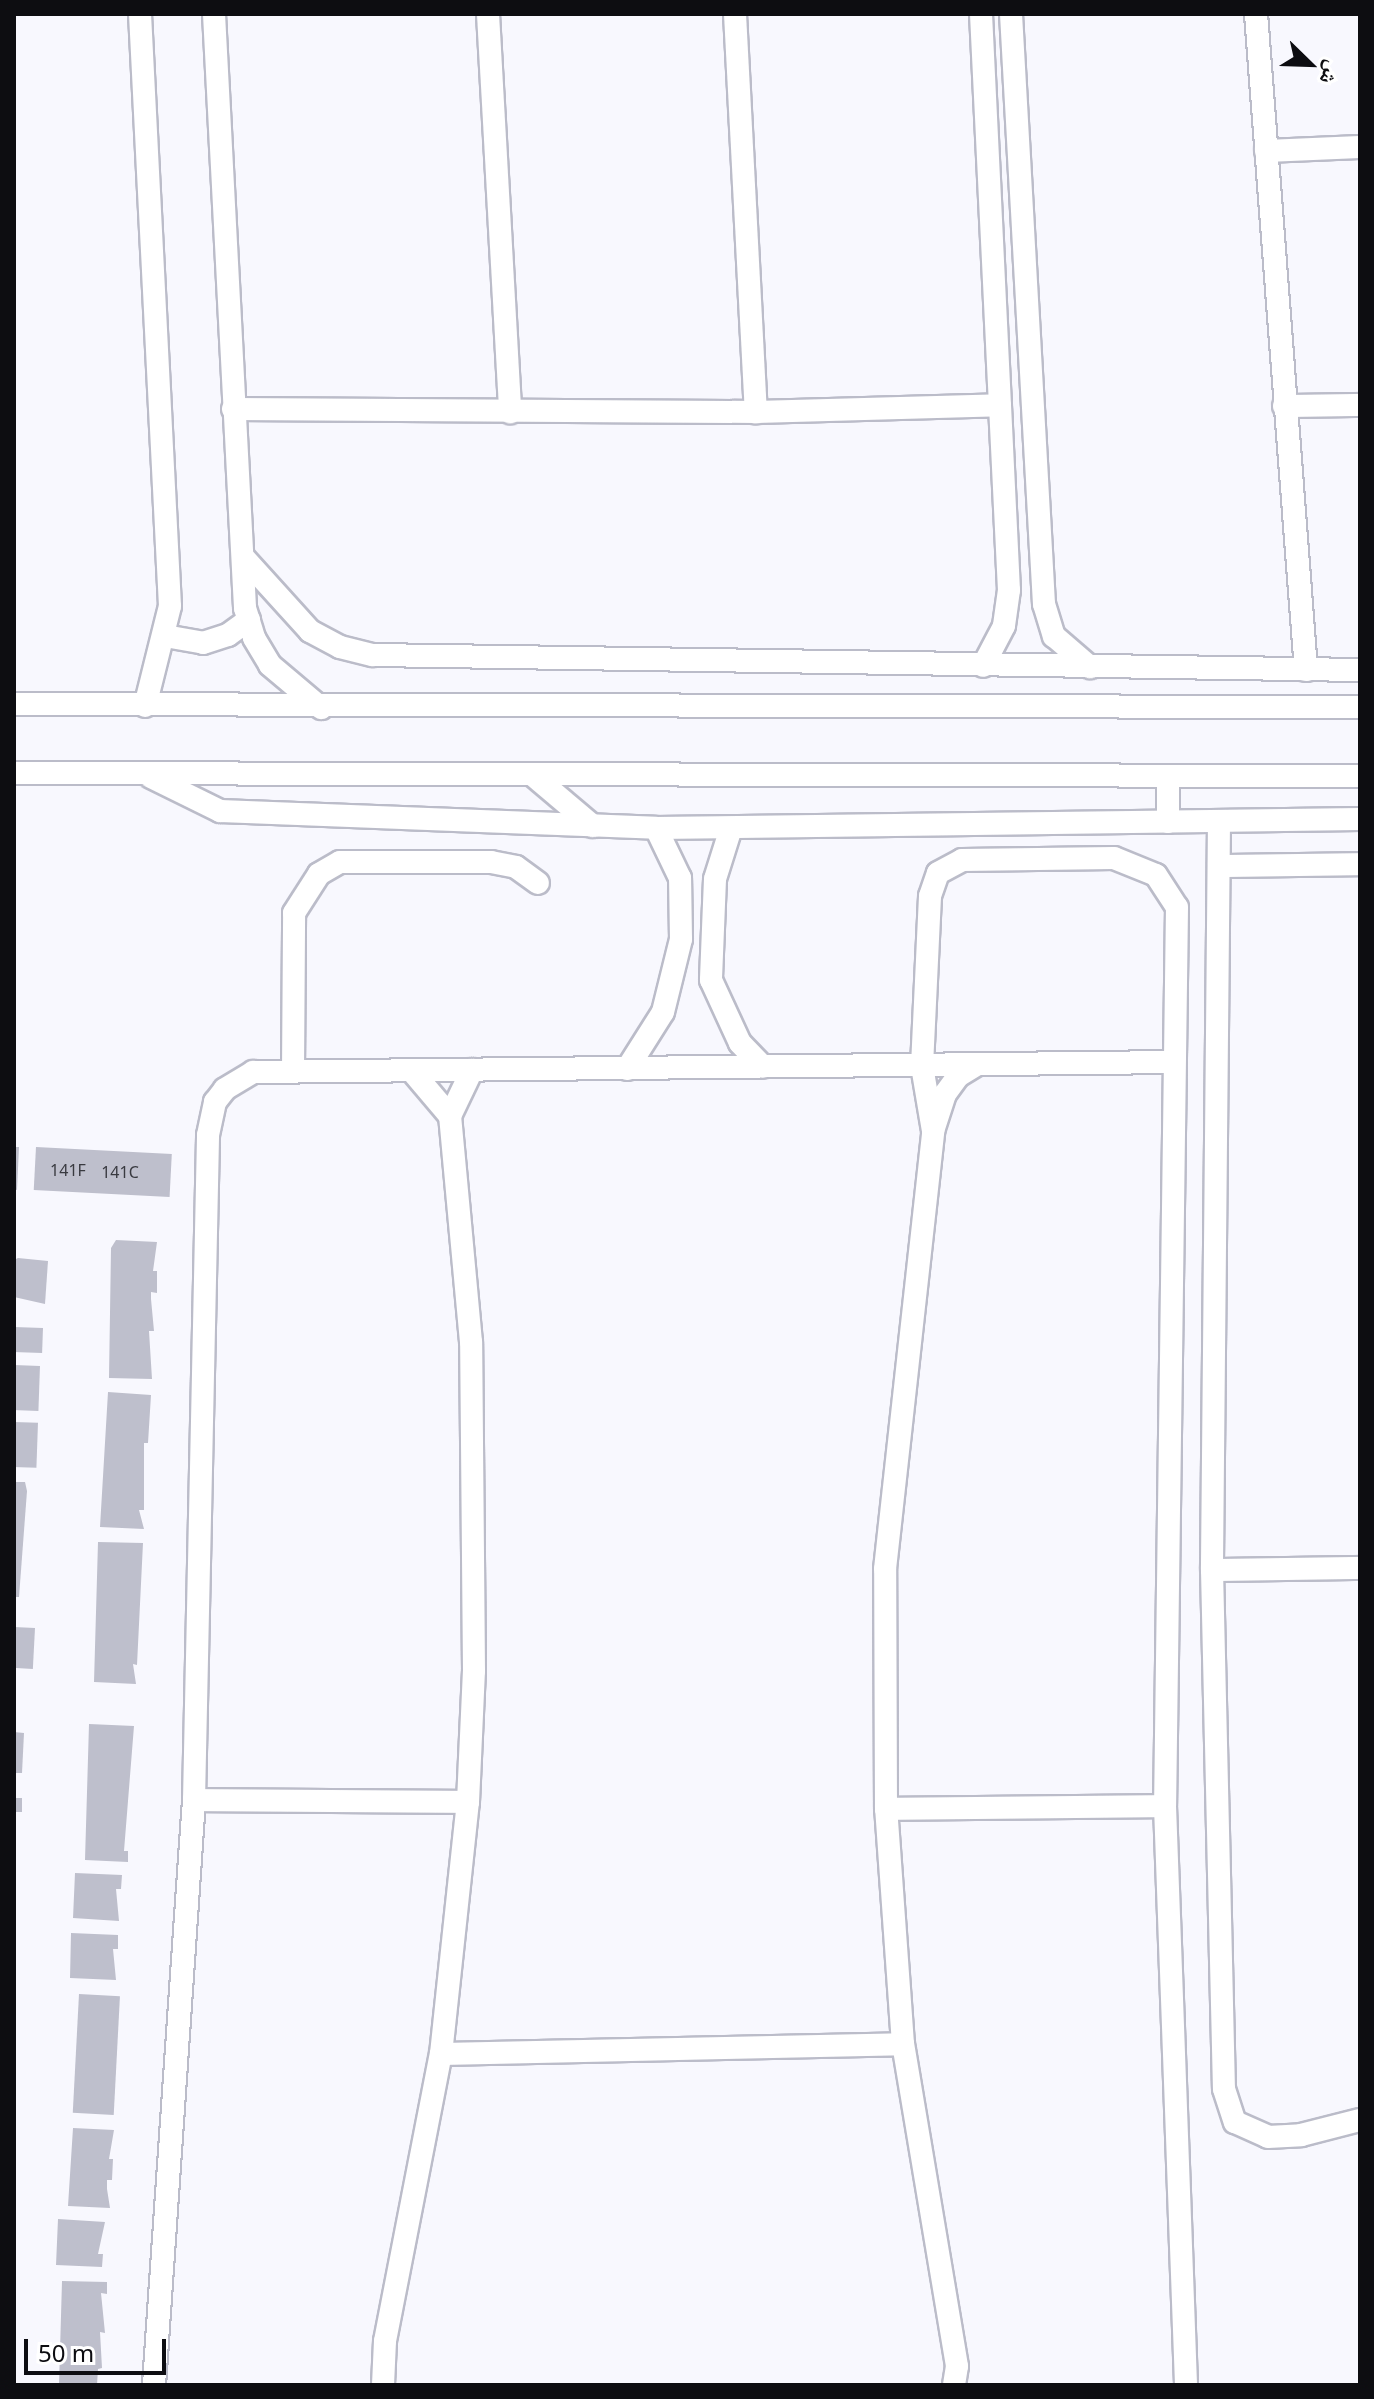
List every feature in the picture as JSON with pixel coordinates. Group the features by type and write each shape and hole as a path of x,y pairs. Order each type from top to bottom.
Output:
{"street":[{"path":"140,14 170,606 165,636 145,706"},
{"path":"214,14 233,409 249,620 270,665 321,708"},
{"path":"488,14 510,412"},
{"path":"735,14 756,412"},
{"path":"981,14 1008,608 999,640 983,666"},
{"path":"1011,14 1044,604 1054,636 1091,668"},
{"path":"1256,14 1306,670"},
{"path":"1266,151 1360,147"},
{"path":"233,409 756,412 1000,405"},
{"path":"1284,406 1360,405"},
{"path":"243,557 310,631 340,647 373,655 1360,670"},
{"path":"165,636 203,643 228,635 249,620"},
{"path":"1228,670 1228,707"},
{"path":"14,704 321,708 1360,707"},
{"path":"14,773 535,777 1360,776"},
{"path":"150,776 220,811 593,826 731,828 1360,819"},
{"path":"1168,776 1168,822"},
{"path":"535,777 593,826"},
{"path":"1219,821 1212,1570 1227,2109 1235,2122 1268,2137 1301,2135 1360,2120"},
{"path":"627,1069 647,1044 675,979 681,939 680,878 656,828"},
{"path":"731,828 715,879 711,980 740,1043 763,1067"},
{"path":"933,1131 922,1066 934,880 953,862 1125,859 1165,885 1177,907 1165,1806 1186,2385"},
{"path":"293,1072 294,913 319,874 340,862 491,862 516,867 538,883"},
{"path":"1219,866 1360,864"},
{"path":"680,878 715,879"},
{"path":"675,979 711,980"},
{"path":"154,2385 194,1800 210,1118 215,1102 238,1079 253,1072 1173,1062"},
{"path":"954,2385 957,2366 903,2044 886,1809 885,1569 933,1131 945,1094 958,1076 976,1065"},
{"path":"383,2385 385,2341 441,2054 468,1802 476,1480 471,1342 450,1116 472,1070"},
{"path":"412,1071 450,1116"},
{"path":"1212,1570 1360,1568"},
{"path":"194,1800 468,1802"},
{"path":"886,1809 1165,1806"},
{"path":"441,2054 903,2044"}],"building":[{"path":"14,1147 19,1147 17,1190 14,1189"},
{"path":"36,1147 172,1154 170,1197 34,1190"},
{"path":"116,1240 157,1242 153,1271 157,1271 157,1293 151,1292 154,1331 149,1331 152,1379 109,1378 111,1248"},
{"path":"14,1260 48,1261 45,1304 14,1297"},
{"path":"14,1327 43,1328 42,1353 14,1352"},
{"path":"14,1365 40,1366 38,1411 14,1410"},
{"path":"108,1392 151,1395 148,1443 144,1443 144,1510 139,1510 144,1529 100,1527"},
{"path":"14,1422 38,1423 36,1468 14,1467"},
{"path":"14,1482 25,1482 27,1491 19,1597 14,1597"},
{"path":"98,1542 143,1543 137,1665 133,1664 136,1684 94,1682"},
{"path":"14,1627 35,1628 33,1669 14,1668"},
{"path":"89,1724 134,1726 124,1851 128,1851 128,1862 85,1860"},
{"path":"14,1732 24,1733 22,1773 14,1773"},
{"path":"14,1798 22,1798 22,1812 14,1812"},
{"path":"75,1873 122,1875 121,1889 116,1889 119,1921 73,1918"},
{"path":"71,1933 118,1935 118,1949 113,1949 116,1980 70,1978"},
{"path":"79,1994 120,1996 114,2115 73,2113"},
{"path":"73,2128 114,2130 109,2159 113,2159 112,2180 107,2180 110,2208 68,2206"},
{"path":"58,2219 105,2222 98,2254 103,2254 102,2267 56,2265"},
{"path":"62,2281 107,2282 107,2294 101,2293 105,2333 100,2332 102,2368 98,2369 97,2385 59,2385"}]}
